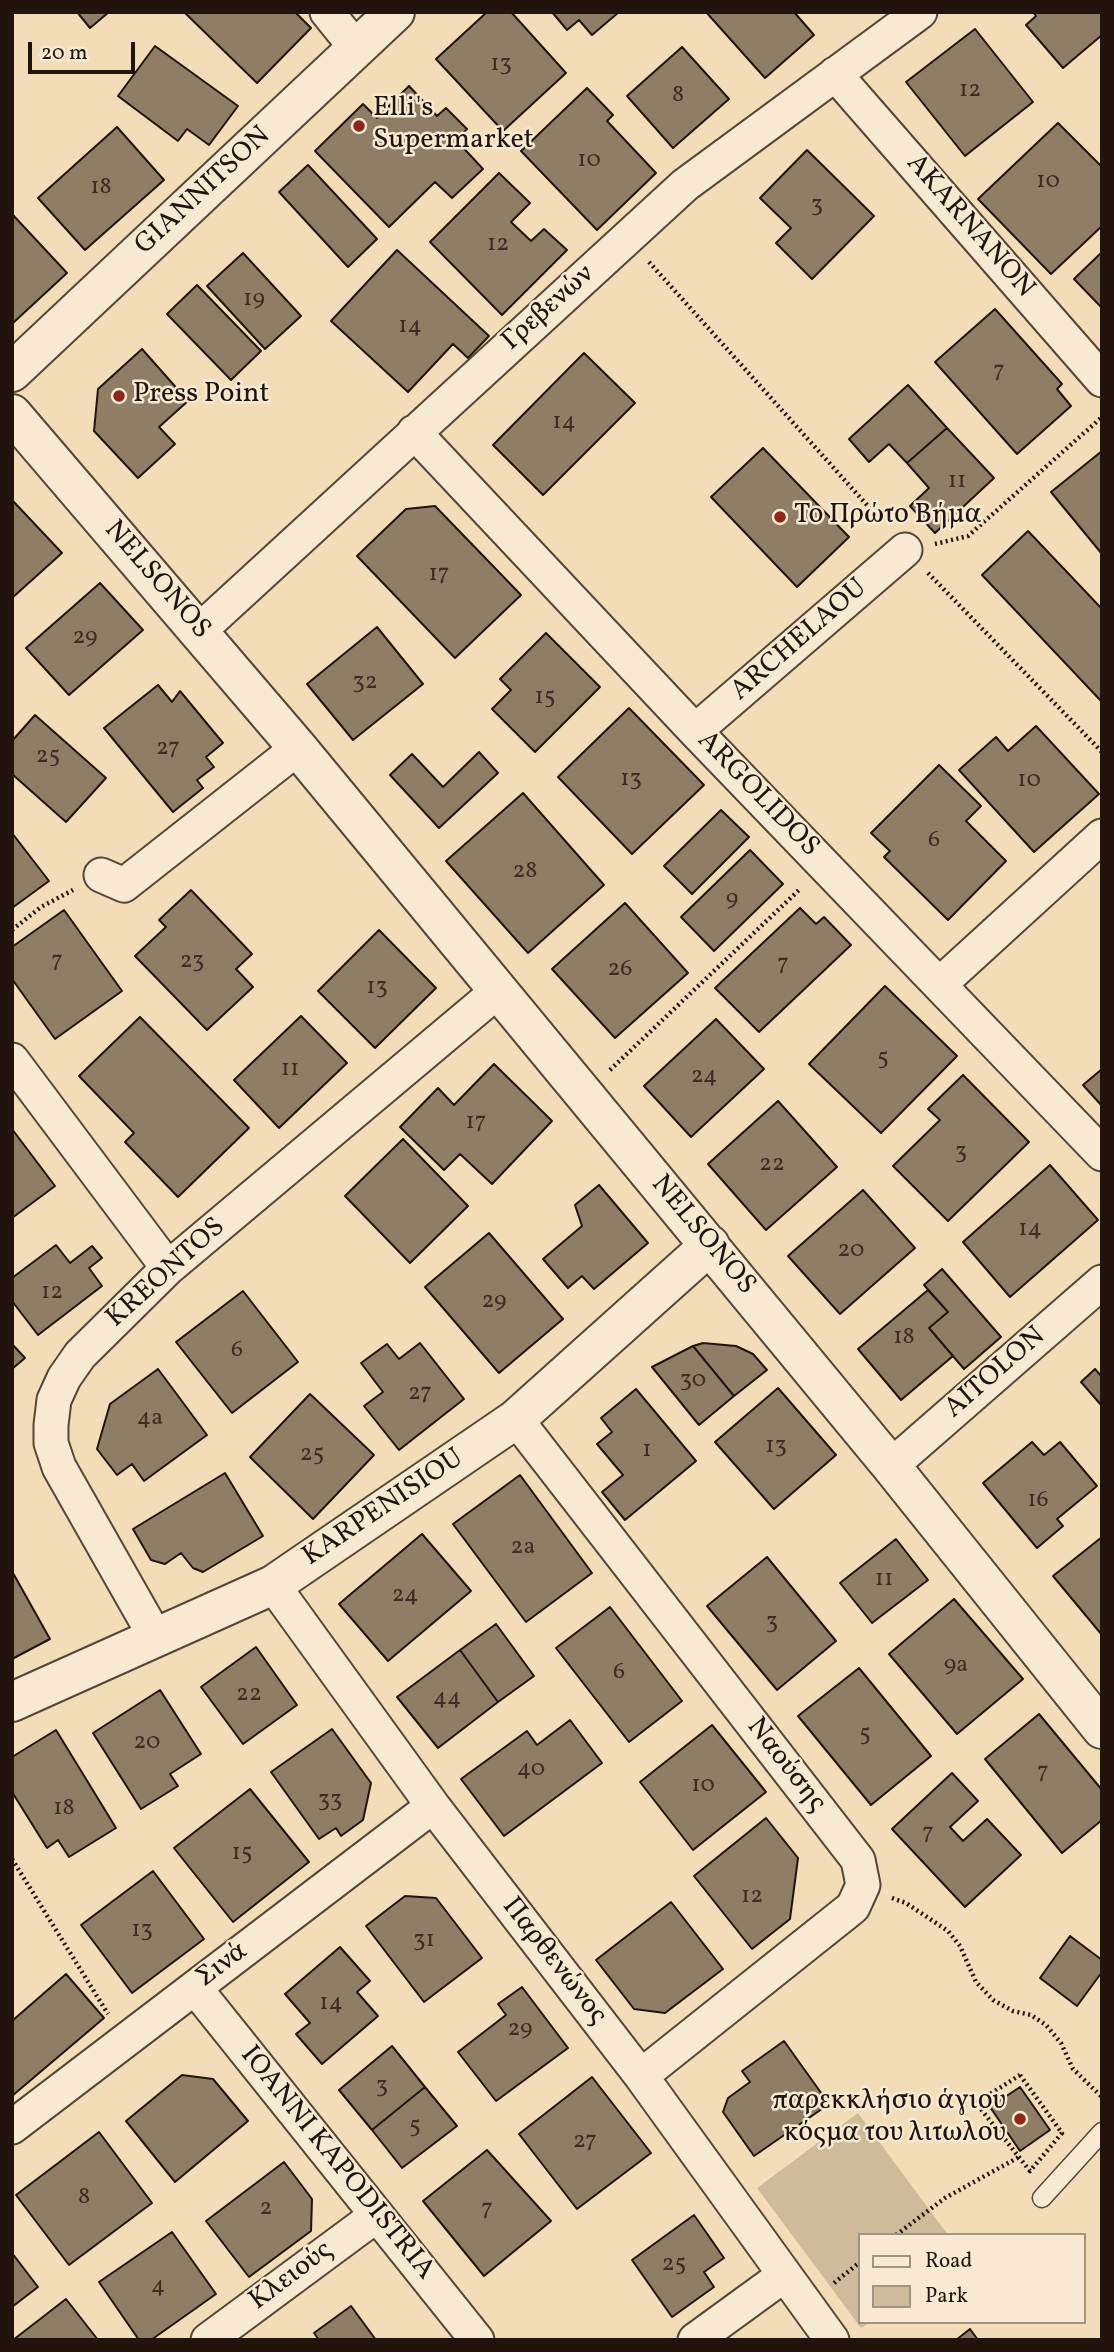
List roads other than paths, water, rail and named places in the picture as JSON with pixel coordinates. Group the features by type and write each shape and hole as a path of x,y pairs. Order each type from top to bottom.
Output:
{"street":[{"path":"327,12 356,48"},
{"name":"GIANNITSON","path":"12,372 395,12"},
{"name":"Γρεβενών","path":"199,631 685,185 920,12"},
{"name":"AKARNANON","path":"835,74 1102,380"},
{"name":"NELSONOS","path":"12,414 298,748 499,990 891,1466 1102,1728"},
{"name":"ARGOLIDOS","path":"414,432 695,731 1102,1154"},
{"name":"ARCHELAOU","path":"695,731 905,550"},
{"path":"101,875 124,885 298,748"},
{"path":"940,984 1102,836"},
{"name":"KREONTOS","path":"156,1638 59,1467 51,1443 54,1400 80,1355 168,1268 499,990"},
{"path":"12,1060 168,1268"},
{"name":"KARPENISIOU","path":"12,1702 273,1585 516,1419 710,1245"},
{"name":"AITOLON","path":"891,1466 1102,1282"},
{"name":"Ναούσης","path":"516,1419 858,1860 863,1885 853,1907 641,2076"},
{"name":"Παρθενώνος","path":"273,1585 433,1807 641,2076 783,2276 832,2340"},
{"name":"Σινά","path":"12,2127 433,1807"},
{"name":"IOANNI KAPODISTRIA","path":"195,1988 477,2340"},
{"name":"Κλειούς","path":"208,2340 377,2215"},
{"path":"695,2340 783,2276"}],"lane":[{"path":"1042,2198 1060,2165 1102,2132"}],"place":[{"name":"Elli's Supermarket","path":"359,126"},
{"name":"Press Point","path":"119,396"},
{"name":"Το Πρώτο Βήμα","path":"780,517"},
{"name":"παρεκκλήσιο άγιου κόςμα του λιτωλου","path":"1020,2119"}]}
